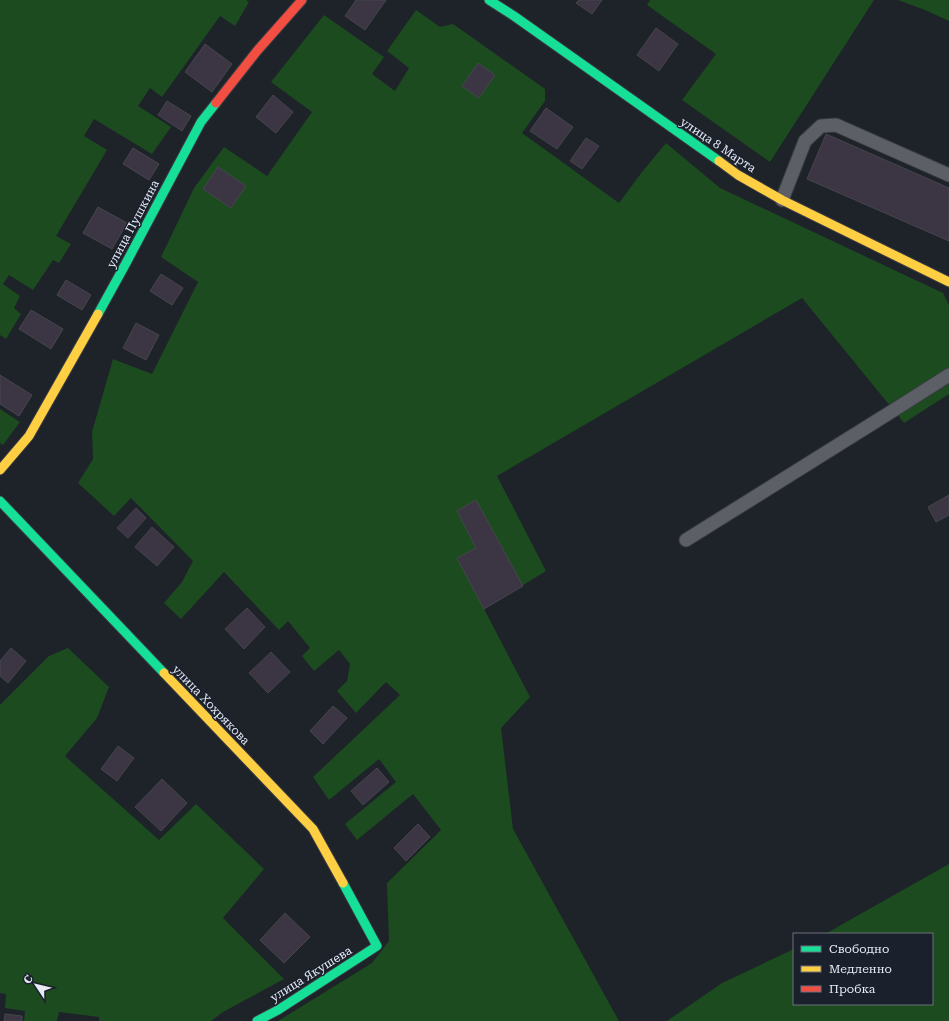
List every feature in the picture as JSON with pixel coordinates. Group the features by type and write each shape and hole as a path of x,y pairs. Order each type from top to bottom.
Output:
{"street":[{"name":"улица Пушкина","path":"0,470 29,436 125,265 201,122 257,51 302,0"},
{"name":"улица 8 Марта","path":"490,0 738,175 782,200 949,282"},
{"name":"улица Хохрякова","path":"0,501 313,829 377,946"},
{"name":"улица Якушева","path":"257,1021 278,1010 377,946"}],"lane":[{"path":"782,200 805,141 820,126 836,125 949,175"},
{"path":"686,540 949,374"}],"green space":[{"path":"0,0 246,0 249,2 235,26 220,16 162,97 150,88 138,106 171,127 152,154 94,119 84,136 107,150 56,236 71,244 59,263 53,260 33,290 9,275 3,284 20,296 14,308 21,314 6,339 0,335"},
{"path":"650,0 874,0 770,162 682,100 716,54 647,5"},
{"path":"898,0 949,0 949,21 925,10"},
{"path":"416,10 440,27 453,24 545,89 545,101 522,133 619,203 666,143 720,188 943,293 949,305 949,394 904,423 802,298 497,476 546,571 484,609 530,697 501,728 513,829 619,1021 278,1021 372,963 389,941 387,883 441,830 413,794 357,840 345,824 396,782 379,759 329,800 313,777 400,695 386,682 356,713 337,691 347,681 350,664 339,650 314,671 302,656 310,648 288,621 279,630 224,572 181,619 164,603 182,582 193,561 131,498 114,516 78,483 93,459 92,432 113,359 152,374 198,282 161,257 194,188 224,147 267,176 312,112 271,82 324,15 384,57 372,74 395,91 409,68 387,51"},
{"path":"0,409 20,422 3,445 0,443"},
{"path":"68,648 109,687 97,718 65,756 159,840 196,804 264,869 223,918 284,979 223,1012 211,1021 99,1021 99,1017 59,1012 57,1021 24,1021 25,1011 5,1008 6,994 0,993 0,705 49,656"},
{"path":"949,864 949,1021 667,1021 722,983 793,949 793,1005 933,1005 933,933 827,933"}],"building":[{"path":"356,0 386,0 365,30 345,16"},
{"path":"579,0 602,0 592,14 576,3"},
{"path":"656,28 678,44 659,71 637,55"},
{"path":"205,44 232,64 212,92 185,72"},
{"path":"478,63 495,75 479,98 462,86"},
{"path":"273,95 293,112 276,133 256,117"},
{"path":"167,101 191,116 182,131 158,115"},
{"path":"546,108 573,127 557,149 530,131"},
{"path":"826,134 949,188 949,241 807,179"},
{"path":"586,138 599,146 582,169 570,161"},
{"path":"133,148 159,164 149,180 123,164"},
{"path":"218,167 246,186 231,208 203,189"},
{"path":"98,207 127,223 112,249 83,233"},
{"path":"161,274 183,288 172,305 150,291"},
{"path":"66,280 91,295 82,310 57,295"},
{"path":"31,310 63,329 51,349 19,329"},
{"path":"136,323 159,335 146,360 123,348"},
{"path":"0,375 32,395 19,416 0,404"},
{"path":"949,495 949,515 936,522 928,507"},
{"path":"476,500 523,586 484,609 457,558 476,548 457,511"},
{"path":"136,508 146,518 128,538 117,528"},
{"path":"152,527 174,547 157,566 135,547"},
{"path":"247,608 265,627 244,649 225,629"},
{"path":"11,648 26,661 8,683 0,676 0,661"},
{"path":"271,652 290,672 268,693 249,673"},
{"path":"333,706 347,718 323,744 310,731"},
{"path":"118,746 134,758 117,781 101,769"},
{"path":"377,768 389,782 363,805 351,791"},
{"path":"162,779 187,803 161,831 135,807"},
{"path":"418,824 430,837 406,861 394,848"},
{"path":"285,913 310,937 284,963 260,940"},
{"path":"5,1014 22,1016 22,1021 4,1021"}],"traffic: fast":[{"path":"489,0 514,16 719,161"},
{"path":"98,314 201,122 216,103"},
{"path":"0,501 164,673"},
{"path":"257,1021 278,1010 377,946 343,883"}],"traffic: slow":[{"path":"719,161 738,175 782,200 949,282"},
{"path":"0,470 29,436 98,314"},
{"path":"164,673 313,829 343,883"}],"traffic: jam":[{"path":"216,103 257,51 302,0"}]}
